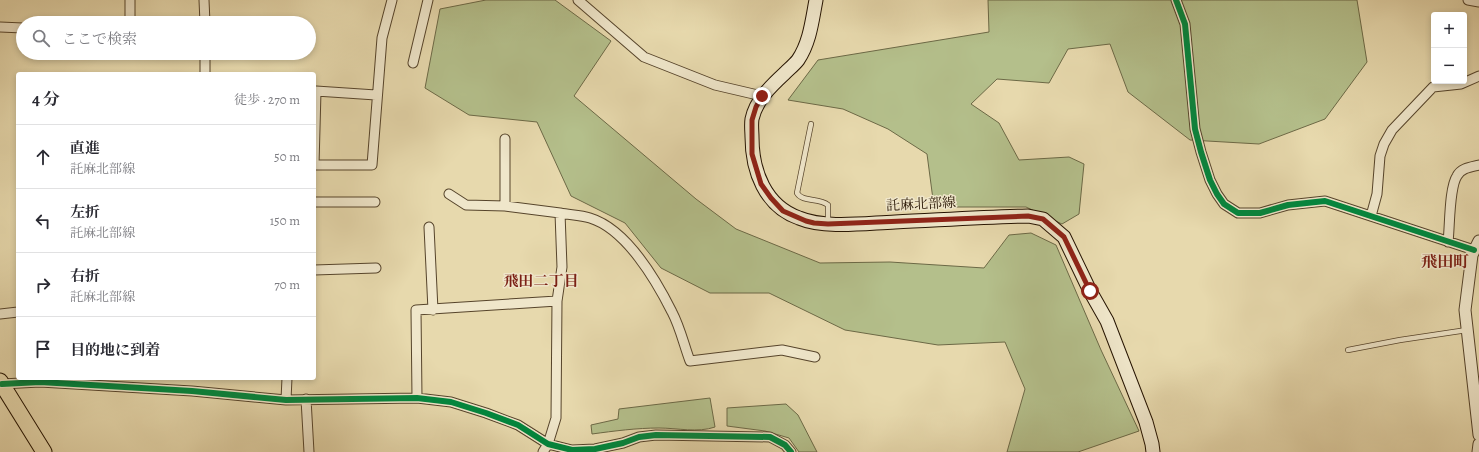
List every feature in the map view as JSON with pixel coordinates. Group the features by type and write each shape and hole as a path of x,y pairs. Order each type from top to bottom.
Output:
{"highway":[{"path":"1,383 44,452"}],"main road":[{"name":"託麻北部線","path":"816,0 810,34 804,51 796,62 775,81 762,96 756,107 752,120 752,154 761,184 771,198 783,211 798,218 810,222 828,224 1028,216 1043,219 1064,237 1090,291 1107,321 1146,422 1153,452"}],"street":[{"path":"130,0 130,16"},
{"path":"204,0 205,16"},
{"path":"316,165 372,165 376,95 382,38 392,0"},
{"path":"413,64 428,0"},
{"path":"578,0 644,57 715,85 762,96"},
{"path":"1176,0 1185,24 1195,129 1200,152 1210,180 1224,204 1238,213 1260,213 1288,205 1325,201 1448,242 1476,245 1467,288 1465,310 1479,435"},
{"path":"1468,0 1479,2"},
{"path":"0,27 16,28"},
{"path":"205,60 205,72"},
{"path":"1371,216 1377,194 1380,156 1384,144 1392,130 1432,88 1461,84 1479,76"},
{"path":"316,92 376,95"},
{"path":"505,206 506,139"},
{"path":"1448,242 1453,187 1457,175 1465,169 1479,165"},
{"path":"449,194 466,205 505,206 591,218 614,231 632,248 655,281 673,313 690,360 782,350 815,358"},
{"path":"316,202 376,202"},
{"path":"543,452 548,444 556,418 557,301 562,267 560,213"},
{"path":"429,227 433,310"},
{"path":"316,270 376,268"},
{"path":"417,398 416,310 557,301"},
{"path":"0,314 16,312"},
{"path":"286,400 287,380"},
{"path":"1,383 40,382 184,390 286,400 417,398 451,402 486,413 518,425 548,444 572,450 622,447 639,437 664,435 770,437 783,449 792,452"},
{"path":"306,399 309,452"},
{"path":"1478,452 1479,444"}],"lane":[{"path":"811,124 797,193 801,197 824,201 828,205 828,224"},
{"path":"1348,350 1400,340 1468,330"}],"green space":[{"path":"486,0 555,0 611,41 574,96 696,199 736,229 820,263 890,262 984,268 1009,235 1031,233 1056,245 1101,350 1139,431 1078,452 1007,452 1025,389 1005,342 938,345 845,330 769,293 710,293 661,268 625,223 571,196 537,122 469,115 425,88 440,9"},
{"path":"988,0 1357,0 1367,62 1325,119 1259,144 1190,140 1128,92 1110,44 1068,49 1049,83 997,79 971,104 999,123 1019,160 1069,157 1084,164 1079,214 1062,224 1026,207 934,207 927,154 888,129 843,109 788,100 818,60 989,32"},
{"path":"710,398 715,427 702,430 659,428 592,434 591,425 618,419 619,409"},
{"path":"786,404 798,415 817,452 799,452 789,438 765,431 727,426 727,408"}],"cycle path":[{"path":"1176,0 1185,24 1195,129 1210,180 1224,204 1238,213 1260,213 1288,205 1325,201 1474,250"},
{"path":"2,384 40,382 192,391 286,400 417,398 451,402 486,413 518,425 548,444 572,450 595,449 623,443 639,437 656,435 770,437 785,445 791,452"}],"district":[{"name":"飛田町","path":"1445,262"},
{"name":"飛田二丁目","path":"541,281"}],"route":[{"path":"762,96 756,107 752,120 752,154 761,184 783,211 806,221 828,224 1028,216 1043,219 1064,237 1090,291"}]}
